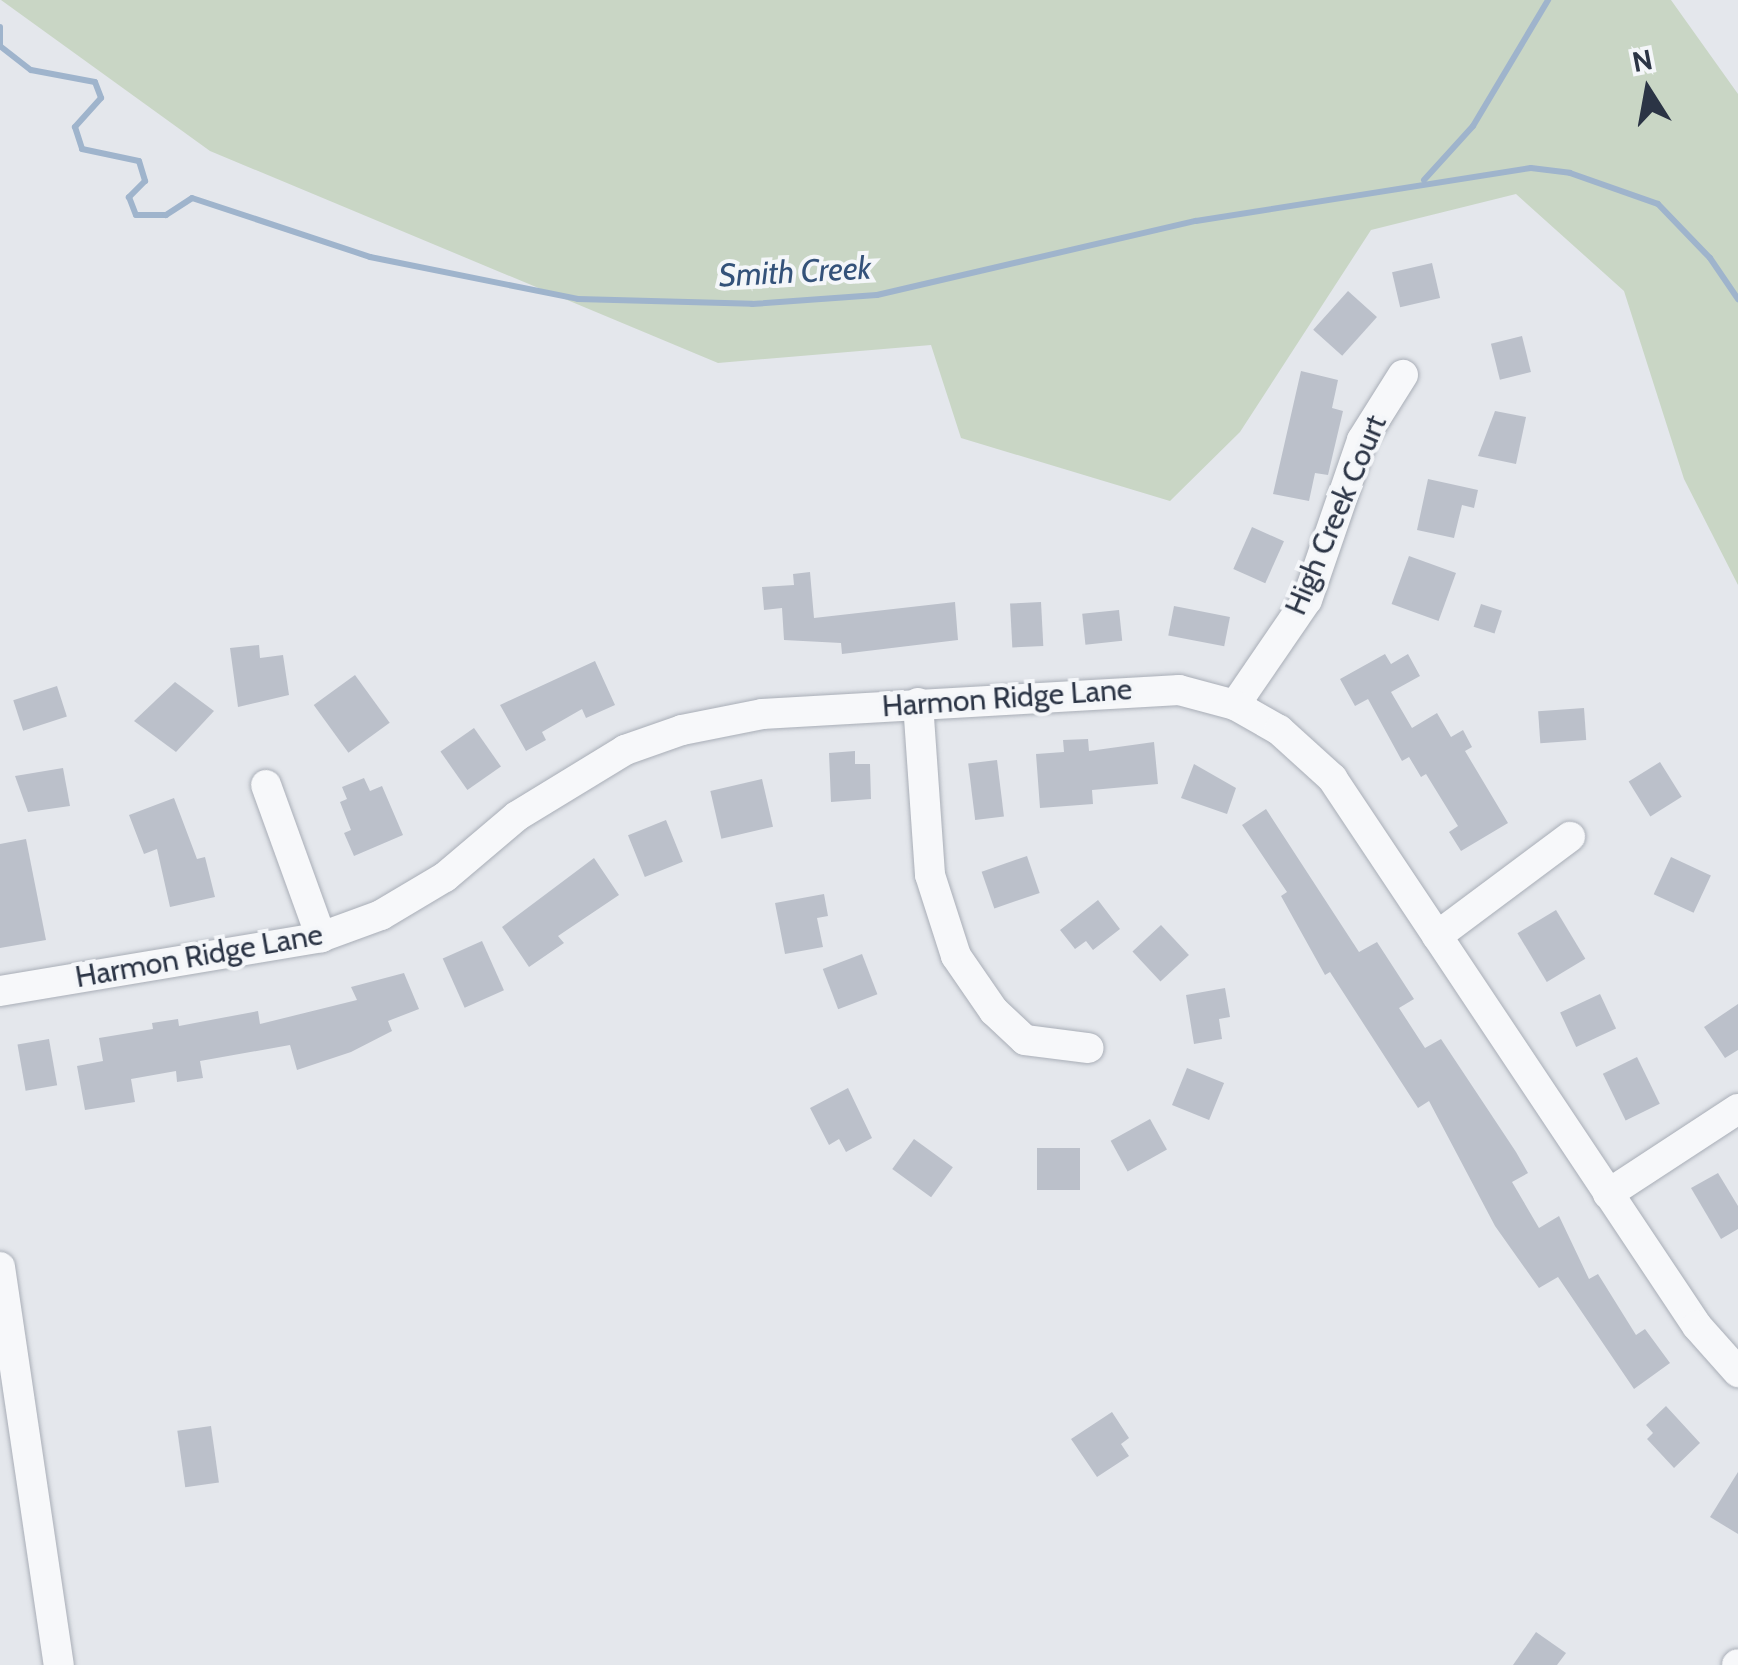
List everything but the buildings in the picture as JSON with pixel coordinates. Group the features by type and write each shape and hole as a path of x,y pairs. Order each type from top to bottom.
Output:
{"street":[{"name":"High Creek Court","path":"1235,705 1306,600 1362,440 1403,375"},
{"name":"Harmon Ridge Lane","path":"0,991 322,937 381,914 445,878 517,816 625,750 718,722 1141,688 1235,705 1280,730 1332,778 1698,1326 1738,1372"},
{"path":"918,703 930,875 956,956 994,1011 1025,1040 1088,1048"},
{"path":"266,785 322,937"},
{"path":"1437,936 1570,837"},
{"path":"1608,1194 1738,1109"},
{"path":"0,1268 59,1665"}],"green space":[{"path":"1,0 1671,0 1738,94 1738,585 1684,479 1624,291 1516,194 1371,230 1240,432 1170,501 961,438 931,345 718,363 210,151"}],"waterway":[{"path":"1424,180 1473,126 1548,0"},
{"name":"Smith Creek","path":"0,27 0,46 31,70 95,82 101,98 75,127 82,149 139,161 145,181 129,197 136,215 166,215 192,198 370,257 578,299 752,304 877,295 1196,221 1531,168 1570,173 1658,204 1710,258 1738,299"}]}
